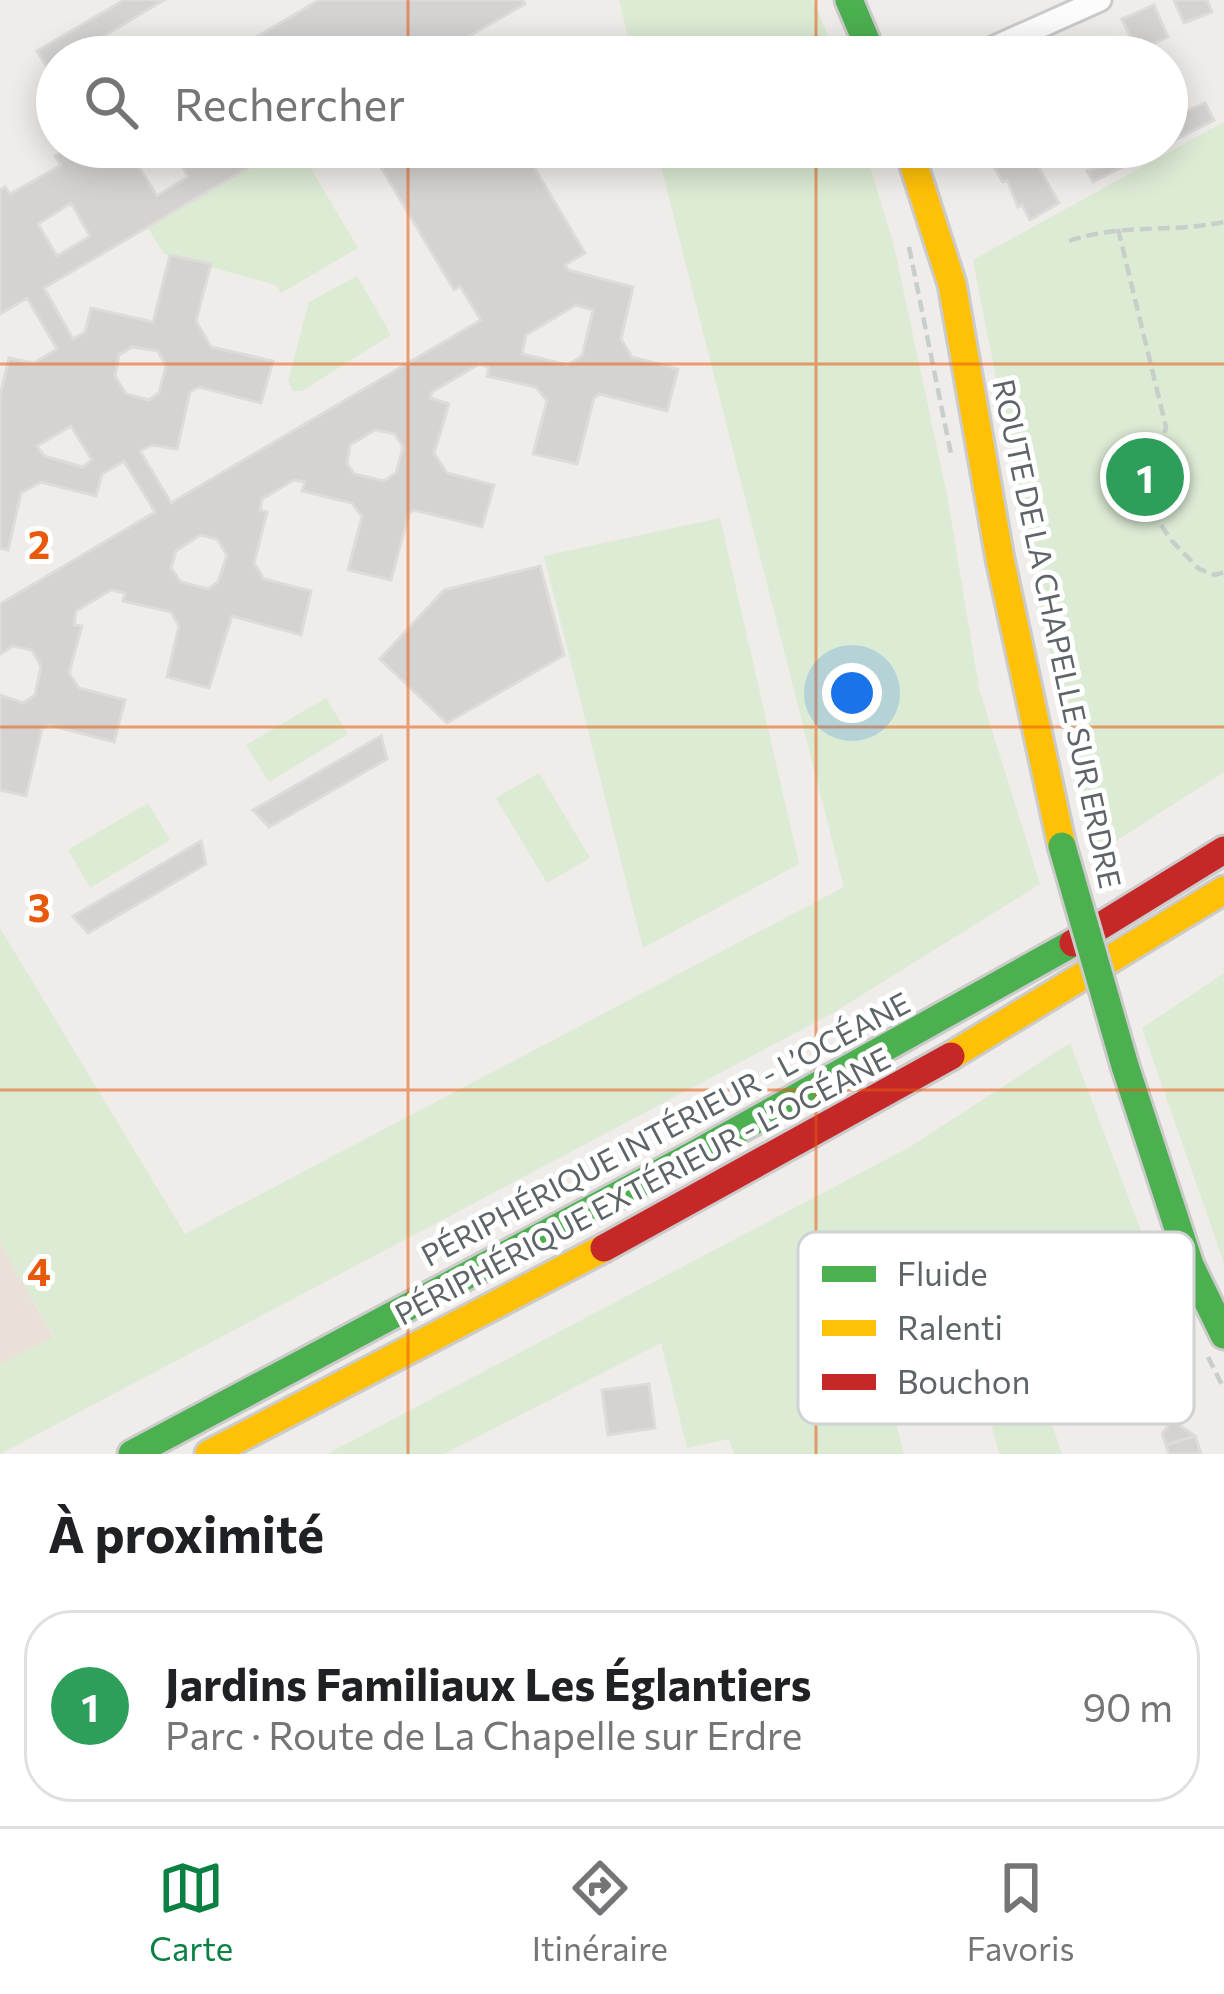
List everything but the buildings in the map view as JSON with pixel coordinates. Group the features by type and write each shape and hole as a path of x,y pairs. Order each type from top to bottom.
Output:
{"main road":[{"path":"849,0 864,36"},
{"name":"ROUTE DE LA CHAPELLE SUR ERDRE","path":"915,168 952,284 1000,559 1062,846 1125,1066 1179,1232"},
{"name":"PÉRIPHÉRIQUE INTÉRIEUR - L’OCÉANE","path":"132,1454 1020,976 1224,850"},
{"name":"PÉRIPHÉRIQUE EXTÉRIEUR - L’OCÉANE","path":"209,1454 772,1157 1057,993 1224,890"},
{"name":"ROUTE DE LA CHAPELLE SUR ERDRE","path":"1194,1273 1224,1335"}],"street":[{"path":"1019,36 1100,0"}],"path":[{"path":"1069,241 1118,229 1224,222"},
{"path":"1118,229 1166,427 1152,486 1152,511 1198,569 1215,575 1224,572"}],"shaded area":[{"path":"0,1242 54,1338 0,1365"}],"green space":[{"path":"619,0 813,0 828,36 628,36"},
{"path":"1224,122 1224,772 1094,855 973,260 1140,168 1188,168 1188,142"},
{"path":"248,168 310,168 358,248 281,293 276,285 164,254 148,228"},
{"path":"661,168 870,168 893,242 947,495 979,689 1040,884 833,1013 0,1454 0,1365 54,1337 0,1242 0,928 185,1234 844,887"},
{"path":"357,276 391,335 302,391 293,391 288,381 309,302"},
{"path":"720,518 799,864 643,948 544,556"},
{"path":"326,698 348,734 269,782 246,745"},
{"path":"539,773 590,858 547,883 496,798"},
{"path":"148,803 170,840 90,888 68,850"},
{"path":"1224,973 1224,1263 1142,1028"},
{"path":"1070,1043 1141,1232 798,1232 798,1424 896,1424 904,1454 734,1454 729,1439 687,1448 661,1343 444,1454 327,1454 910,1147"},
{"path":"991,1424 1052,1424 1062,1454 999,1454"}],"traffic: fast":[{"path":"849,0 864,36"},
{"path":"1062,846 1125,1066"},
{"path":"132,1454 693,1155 1073,943"},
{"path":"1125,1066 1179,1232"},
{"path":"1194,1273 1224,1335"}],"traffic: slow":[{"path":"915,168 952,284 1000,559 1062,846"},
{"path":"951,1056 1224,890"},
{"path":"209,1454 604,1248"}],"traffic: jam":[{"path":"1073,943 1224,850"},
{"path":"604,1248 951,1056"}],"place":[{"name":"Jardins Familiaux Les Églantiers","path":"1145,477"}]}
